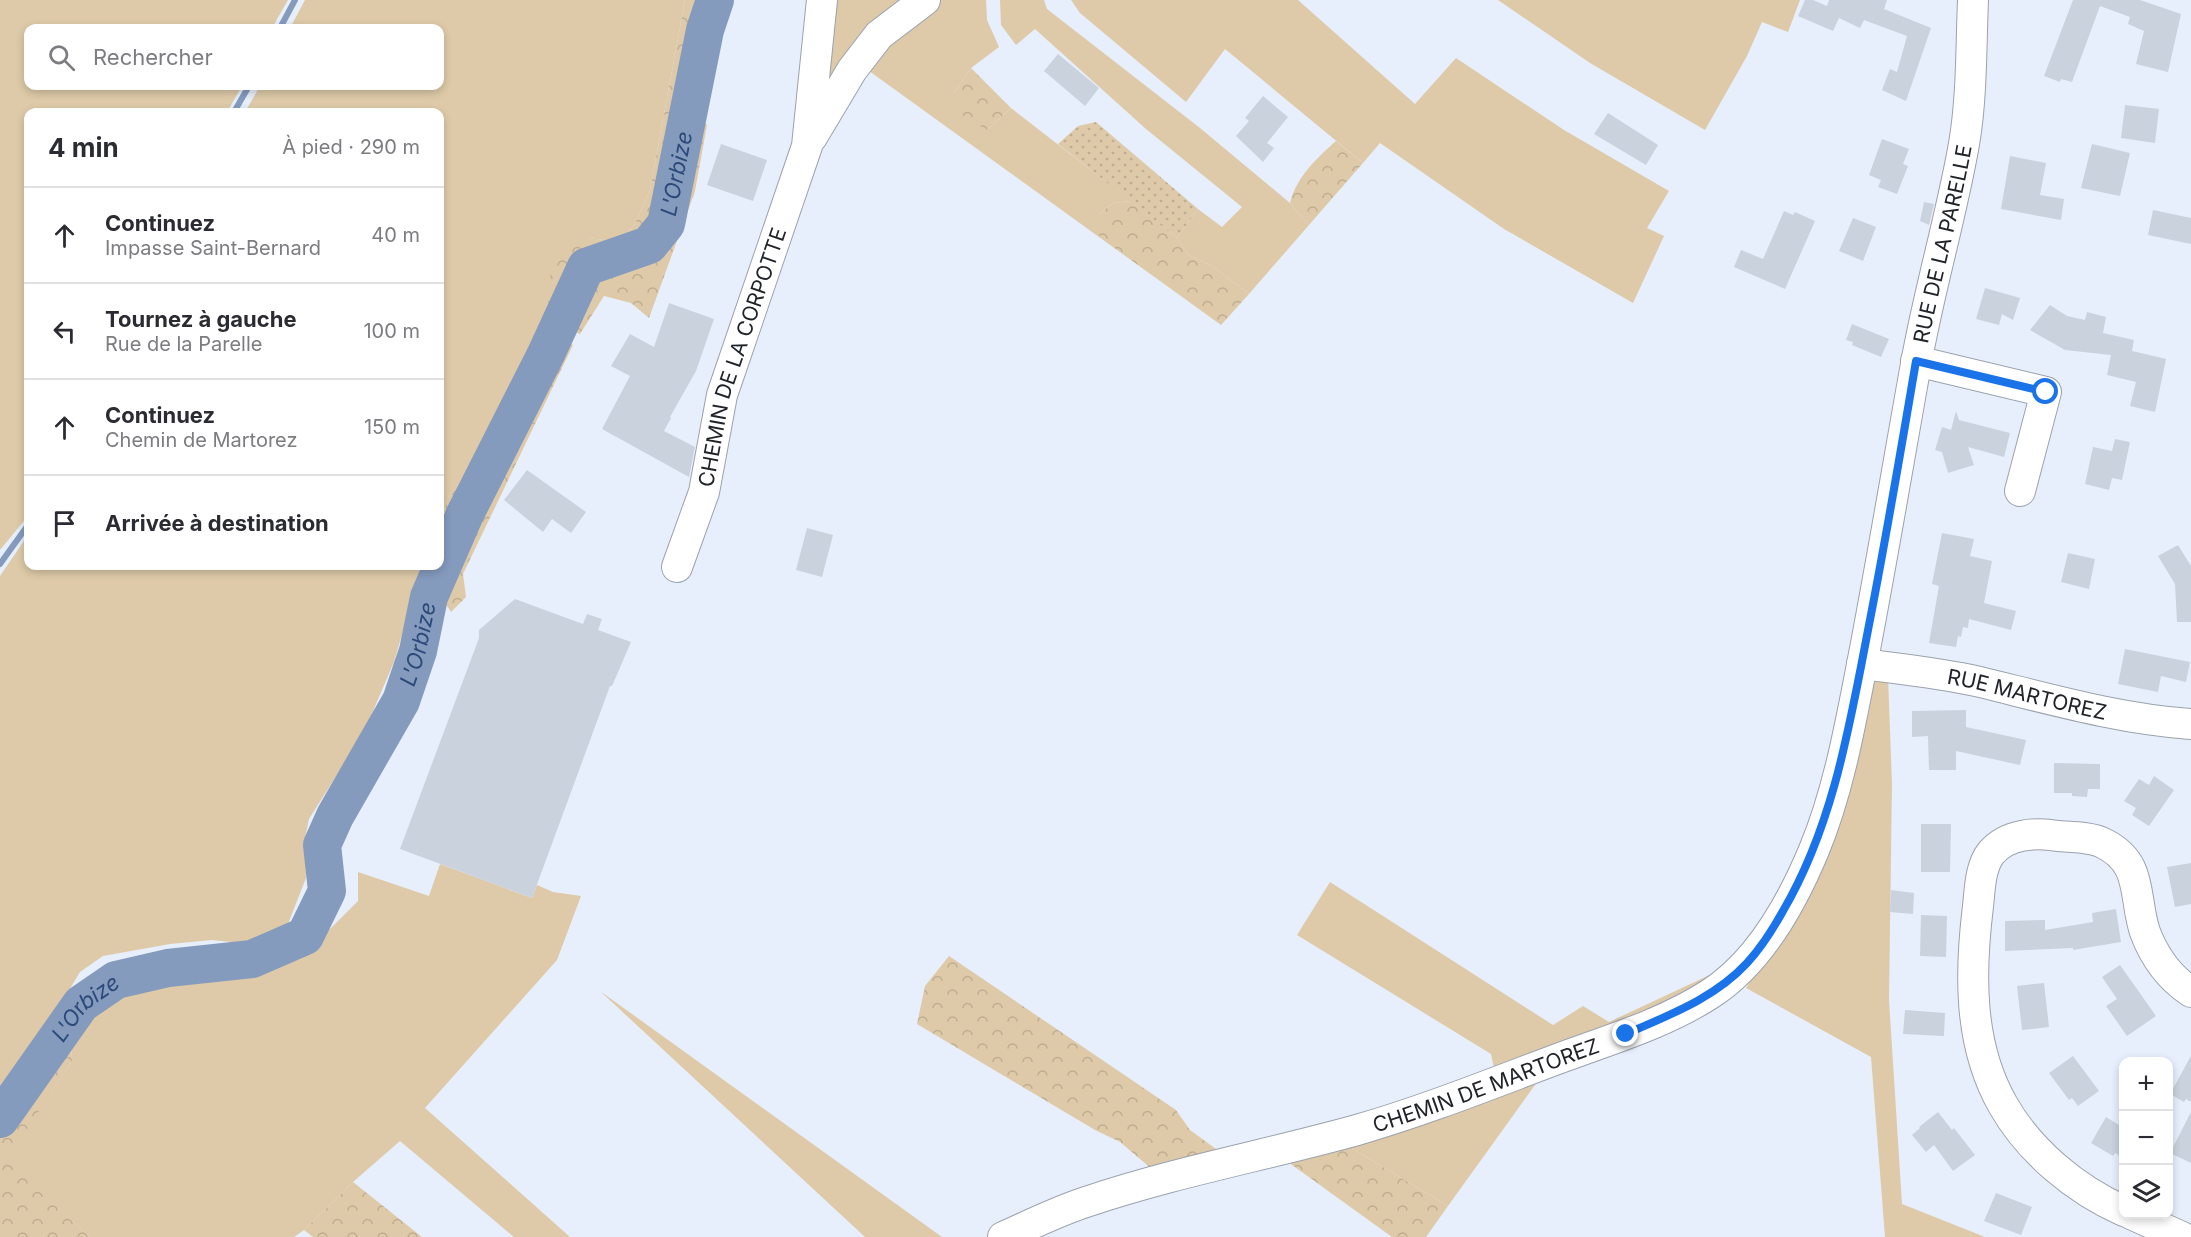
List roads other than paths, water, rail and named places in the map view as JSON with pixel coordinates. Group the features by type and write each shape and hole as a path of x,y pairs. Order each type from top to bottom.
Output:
{"street":[{"name":"CHEMIN DE LA CORPOTTE","path":"807,146 822,0"},
{"name":"CHEMIN DE LA CORPOTTE","path":"677,567 704,492 722,394 807,146 852,70 879,35 925,0"},
{"name":"RUE DE LA PARELLE","path":"1862,664 1887,534 1916,361 1965,140 1970,96 1973,0"},
{"path":"1916,361 2046,392 2020,491"},
{"name":"RUE MARTOREZ","path":"1862,664 1977,682 2093,710 2191,724"},
{"name":"CHEMIN DE MARTOREZ","path":"1003,1237 1084,1202 1220,1163 1357,1130 1418,1111 1626,1034 1678,1012 1713,993 1747,964 1772,931 1815,848 1830,803 1862,664"},
{"path":"2119,1208 2086,1191 2027,1140 2002,1105 1983,1058 1976,1024 1973,948 1982,876 1990,854 2006,840 2034,835 2101,841 2117,851 2129,863 2137,884 2144,930 2154,953 2171,975 2191,992"},
{"path":"2140,1219 2182,1237"}],"waterway":[{"path":"282,24 295,0"},
{"name":"L'Orbize","path":"444,562 465,514 546,354 586,267 649,245 666,224 705,30 715,0"},
{"path":"236,108 247,90"},
{"path":"0,564 24,531"},
{"name":"L'Orbize","path":"0,1119 81,1004 116,980 168,968 252,959 305,936 327,891 322,845 335,816 401,701 418,651 429,597 441,570"}]}
